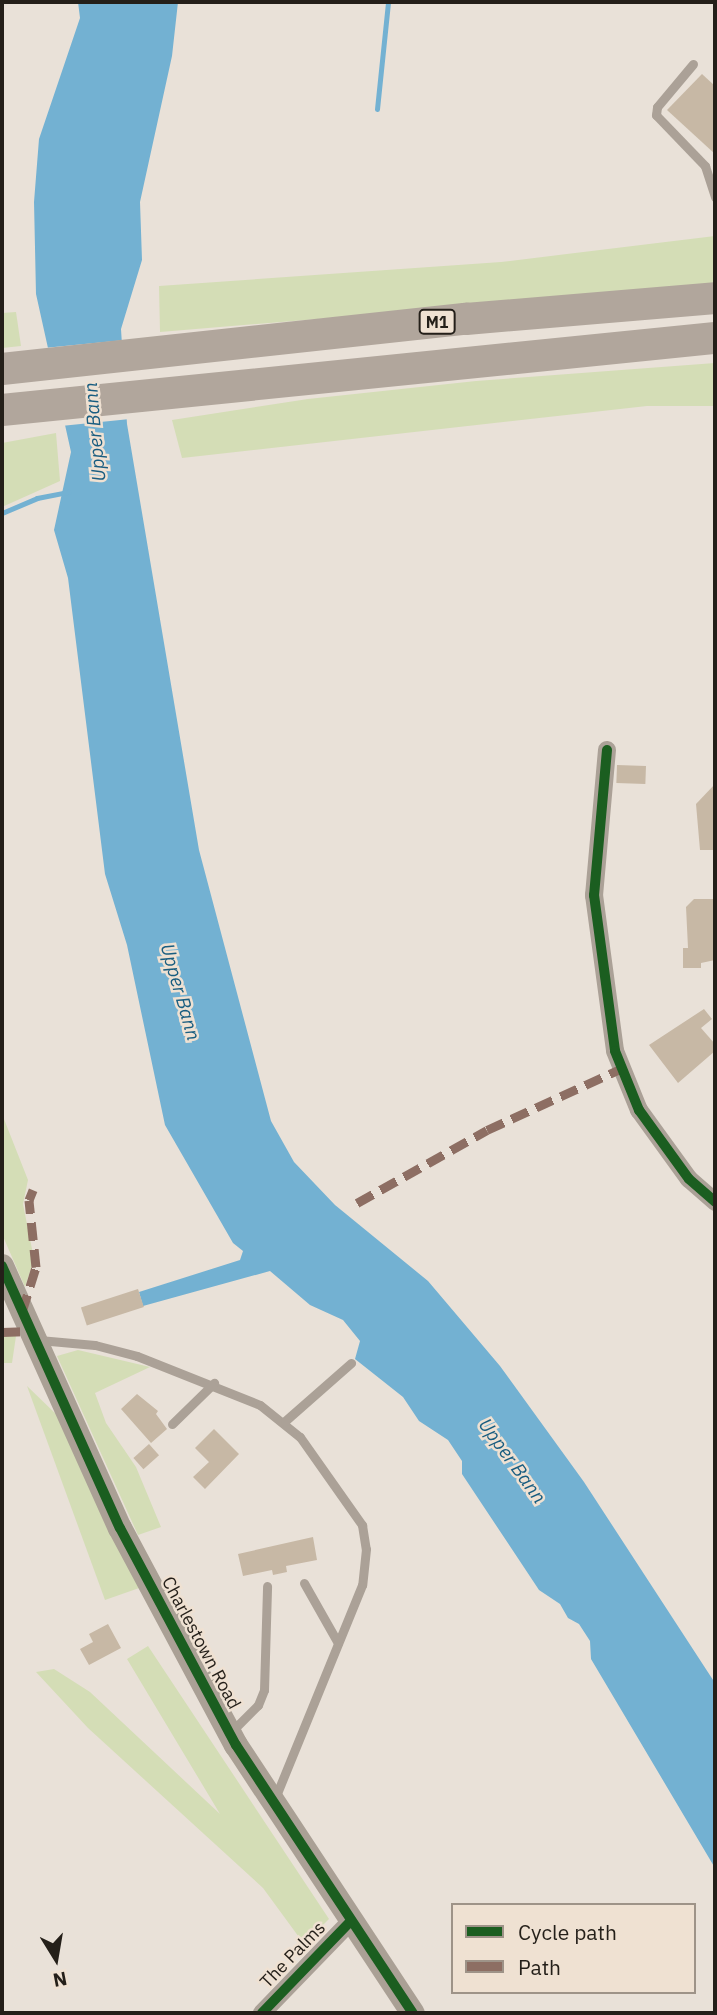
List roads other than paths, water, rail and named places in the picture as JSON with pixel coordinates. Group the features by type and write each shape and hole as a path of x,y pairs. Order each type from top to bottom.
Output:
{"highway":[{"name":"M1","path":"11,368 633,302 715,298"},
{"path":"12,409 715,338"}],"main road":[{"name":"Charlestown Road","path":"2,1266 120,1528 230,1733 351,1922 413,2013"}],"street":[{"path":"607,750 594,895 615,1051 639,1110 689,1179 715,1202"},
{"name":"The Palms","path":"262,2013 351,1922"}],"lane":[{"path":"693,64 656,107 656,115 705,166 715,197"},
{"path":"35,1339 95,1345 214,1383 285,1421 339,1488 365,1538 362,1585 273,1802"},
{"path":"285,1421 351,1363"},
{"path":"172,1424 214,1383"},
{"path":"304,1583 338,1643"},
{"path":"230,1733 258,1705 264,1690 267,1586"}],"water":[{"name":"Upper Bann","path":"78,2 178,2 172,56 140,202 142,260 121,329 127,424 199,850 271,1121 294,1162 335,1205 428,1281 500,1366 584,1482 715,1683 715,1868 591,1659 590,1641 579,1624 568,1618 560,1604 539,1590 462,1474 462,1461 448,1440 419,1421 403,1397 355,1359 360,1341 343,1320 310,1305 270,1271 143,1306 139,1292 240,1260 243,1251 233,1243 165,1125 127,945 105,874 68,578 54,530 71,452 36,294 34,202 39,139 80,18"}],"waterway":[{"path":"377,109 388,2"},
{"path":"2,513 37,498 68,492"}]}
